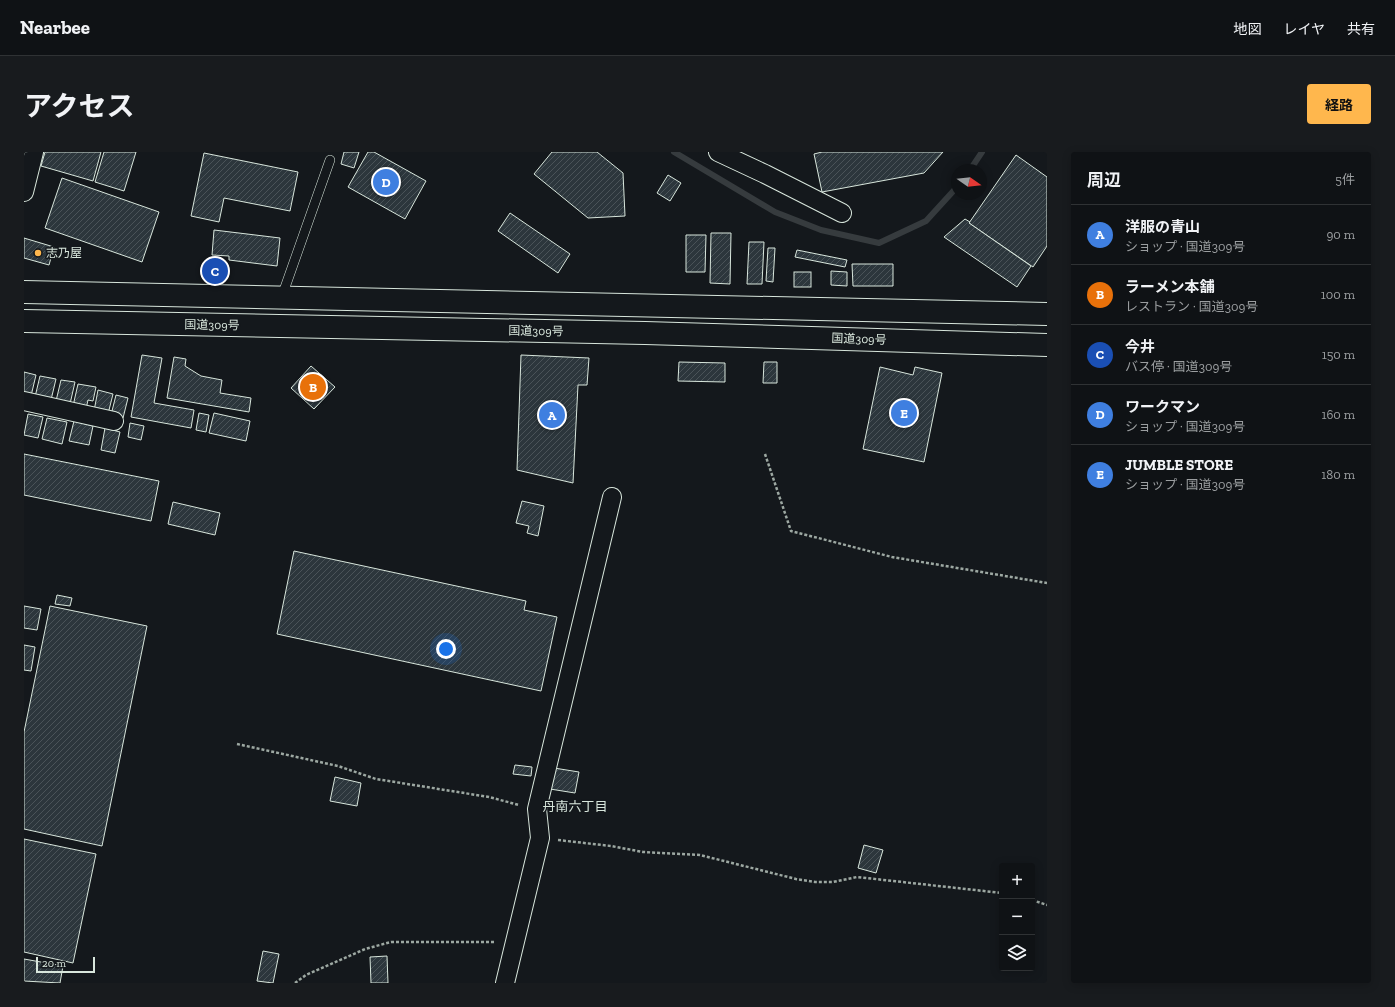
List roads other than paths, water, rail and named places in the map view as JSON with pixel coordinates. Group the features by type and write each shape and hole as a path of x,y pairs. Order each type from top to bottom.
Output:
{"highway":[{"path":"24,292 282,296 1047,314"},
{"name":"国道309号","path":"24,321 645,333 1047,345"}],"street":[{"path":"24,192 34,152"},
{"path":"718,152 842,213"},
{"path":"24,401 114,421"},
{"path":"505,983 540,838 537,809 612,497"}],"lane":[{"path":"282,296 330,160"}],"waterway":[{"path":"674,152 775,212 821,230 879,243 926,221 951,194"},
{"path":"974,164 982,152"}],"place":[{"name":"ワークマン","path":"386,182"},
{"name":"志乃屋","path":"38,253"},
{"name":"今井","path":"215,271"},
{"name":"ラーメン本舗","path":"313,387"},
{"name":"JUMBLE STORE","path":"904,413"},
{"name":"洋服の青山","path":"552,415"}],"district":[{"name":"丹南六丁目","path":"575,806"}]}
